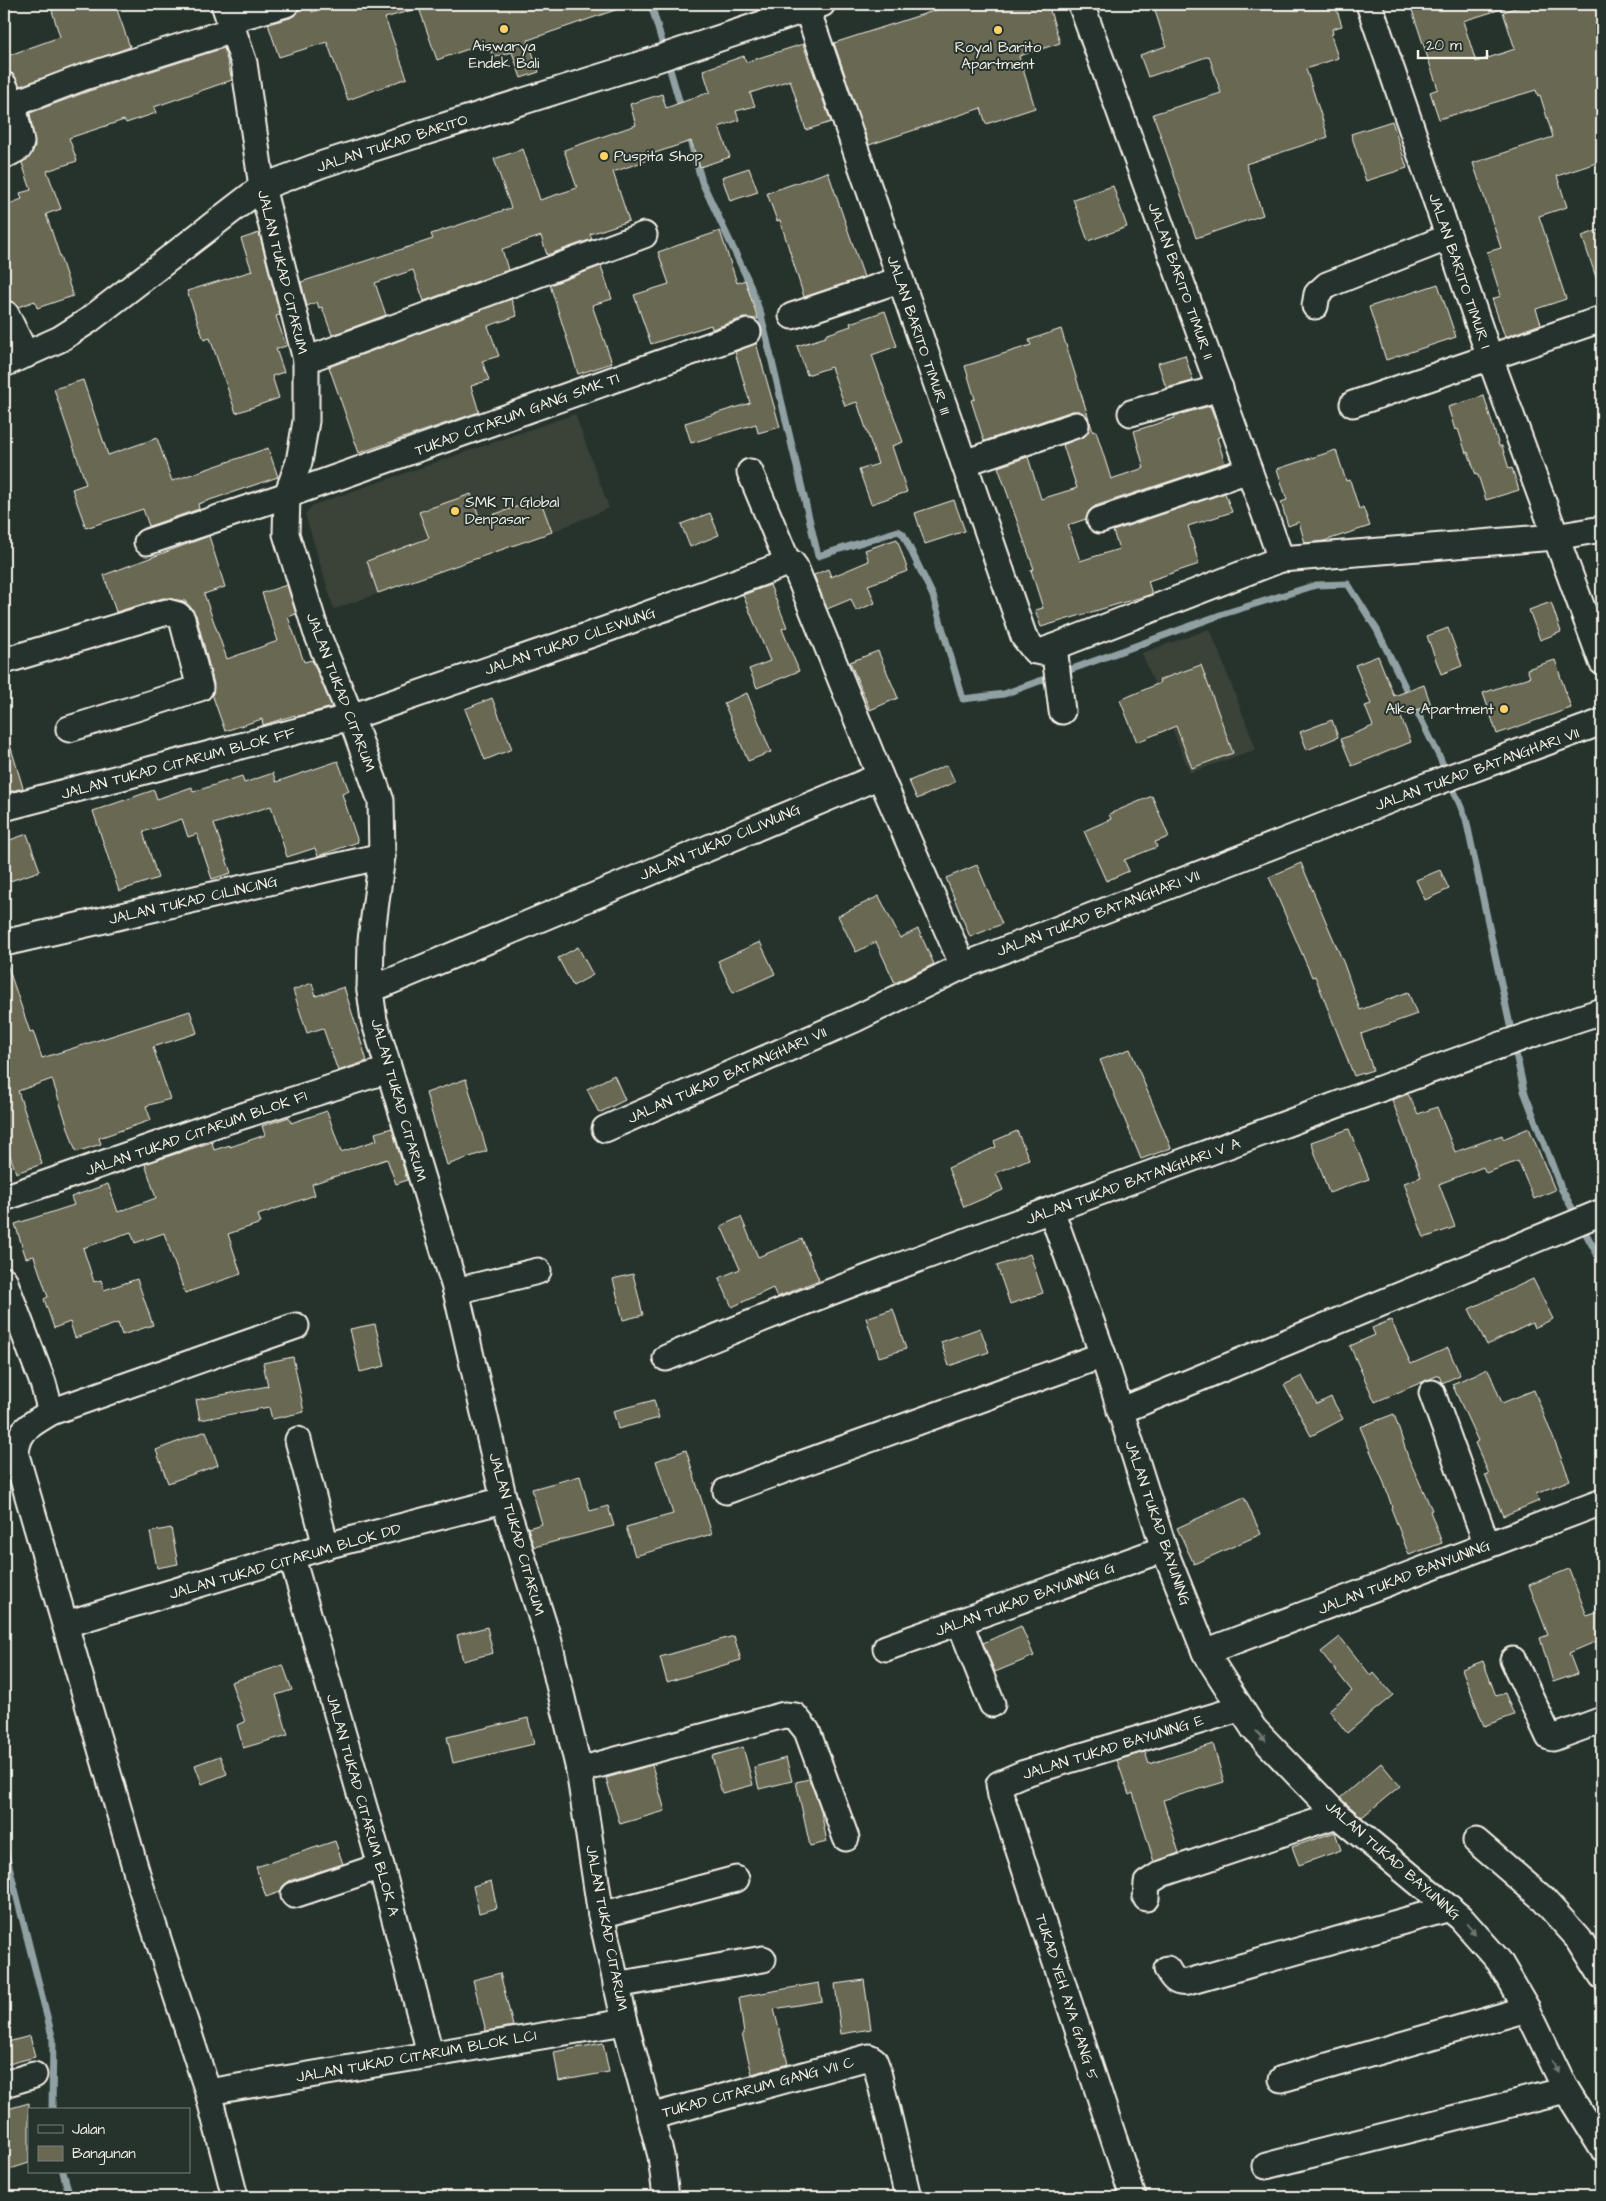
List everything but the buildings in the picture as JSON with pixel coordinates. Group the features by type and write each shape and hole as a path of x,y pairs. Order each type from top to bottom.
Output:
{"street":[{"path":"4,156 20,148 21,142 8,95 84,76 229,18 286,4"},
{"name":"JALAN BARITO TIMUR II","path":"1081,4 1281,559"},
{"name":"JALAN BARITO TIMUR I","path":"1369,4 1490,358 1555,537"},
{"name":"JALAN TUKAD BARITO","path":"15,360 60,339 88,321 262,187 323,164 642,64 801,8"},
{"name":"JALAN BARITO TIMUR III","path":"801,8 1024,636 1054,673 1281,559"},
{"name":"JALAN TUKAD CITARUM","path":"229,18 244,63 262,187 306,360 306,421 300,462 287,496 286,534 297,575 316,631 351,717 381,801 382,856 370,940 370,990 374,1020 456,1291 504,1500 548,1638 579,1770 601,1915 616,1985 661,2156 660,2196"},
{"path":"306,360 644,235"},
{"path":"1315,306 1317,294 1327,285 1448,237"},
{"path":"792,316 899,280"},
{"path":"6,314 15,360"},
{"path":"1353,404 1602,320"},
{"name":"TUKAD CITARUM GANG SMK TI","path":"147,542 287,496 748,332"},
{"path":"1130,413 1220,388"},
{"path":"964,463 1076,425"},
{"path":"1100,520 1250,470"},
{"path":"750,472 788,563 792,563 795,567 880,776 963,966"},
{"path":"1281,559 1555,537 1602,529"},
{"path":"1555,537 1602,662"},
{"name":"JALAN TUKAD CILEWUNG","path":"351,717 606,629 788,563"},
{"path":"4,661 167,612 178,615 182,619 200,688 69,729"},
{"name":"JALAN TUKAD CITARUM BLOK FF","path":"4,808 351,717"},
{"name":"JALAN TUKAD BATANGHARI VII","path":"605,1129 855,1019 963,966 1426,786 1602,722"},
{"name":"JALAN TUKAD CILIWUNG","path":"370,990 880,776"},
{"name":"JALAN TUKAD CILINCING","path":"4,943 382,856"},
{"name":"JALAN TUKAD BATANGHARI V A","path":"666,1358 756,1320 1051,1210 1505,1043 1602,1011"},
{"name":"JALAN TUKAD CITARUM BLOK F1","path":"4,1198 220,1123 388,1070"},
{"name":"JALAN TUKAD BAYUNING","path":"1051,1210 1103,1355 1164,1549 1205,1652 1239,1709 1254,1729 1337,1815 1450,1908 1499,1961 1527,2009 1566,2090 1599,2135"},
{"path":"1120,1411 1600,1212"},
{"path":"456,1291 538,1271"},
{"path":"4,1280 43,1383 51,1412"},
{"path":"235,2197 208,2092 140,1884 16,1455 16,1441 24,1430 51,1412 296,1326"},
{"path":"726,1490 1103,1355"},
{"path":"1432,1393 1487,1545"},
{"path":"298,1440 326,1546"},
{"name":"JALAN TUKAD CITARUM BLOK DD","path":"66,1624 292,1558 326,1546 504,1500"},
{"name":"JALAN TUKAD BANYUNING","path":"1205,1652 1602,1502"},
{"name":"JALAN TUKAD BAYUNING G","path":"886,1648 1164,1549"},
{"name":"JALAN TUKAD CITARUM BLOK A","path":"292,1558 381,1866 430,2053"},
{"path":"960,1623 992,1704"},
{"path":"1512,1660 1546,1733 1553,1738 1602,1720"},
{"name":"JALAN TUKAD BAYUNING E","path":"1001,1796 1000,1784 1010,1778 1239,1709"},
{"path":"579,1770 784,1715 795,1716 807,1731 846,1838"},
{"name":"TUKAD YEH AYA GANG 5","path":"1001,1796 1134,2197"},
{"path":"1146,1898 1147,1883 1161,1874 1337,1815"},
{"path":"1476,1841 1541,1897 1579,1939 1602,1976"},
{"path":"294,1895 381,1866"},
{"path":"601,1915 736,1879"},
{"path":"1167,1969 1174,1981 1180,1983 1188,1982 1450,1908"},
{"path":"616,1985 763,1959"},
{"path":"1282,2079 1527,2009"},
{"name":"JALAN TUKAD CITARUM BLOK LC1","path":"208,2092 430,2053 625,2022"},
{"name":"TUKAD CITARUM GANG VII C","path":"650,2117 869,2057 874,2060 877,2068 908,2197"},
{"path":"4,2084 34,2075"},
{"path":"1266,2166 1566,2090"}],"shaded area":[{"name":"SMK TI Global Denpasar","path":"575,414 609,508 552,532 334,609 305,514 313,505"},
{"path":"1210,629 1256,749 1190,773 1142,653"}],"waterway":[{"path":"651,4 682,111"},
{"path":"688,133 702,182 748,280 761,315 818,556 898,531 903,534 933,596 963,699 1004,694 1223,614 1316,585 1348,584 1377,630 1440,758 1466,819 1524,1091 1561,1188 1602,1263"},
{"path":"4,1846 53,2040 52,2108"},
{"path":"64,2174 70,2197"}],"place":[{"name":"Aiswarya Endek Bali","path":"504,29"},
{"name":"Royal Barito Apartment","path":"998,30"},
{"name":"Puspita Shop","path":"604,156"},
{"name":"SMK TI Global Denpasar","path":"455,511"},
{"name":"Alke Apartment","path":"1504,709"}]}
